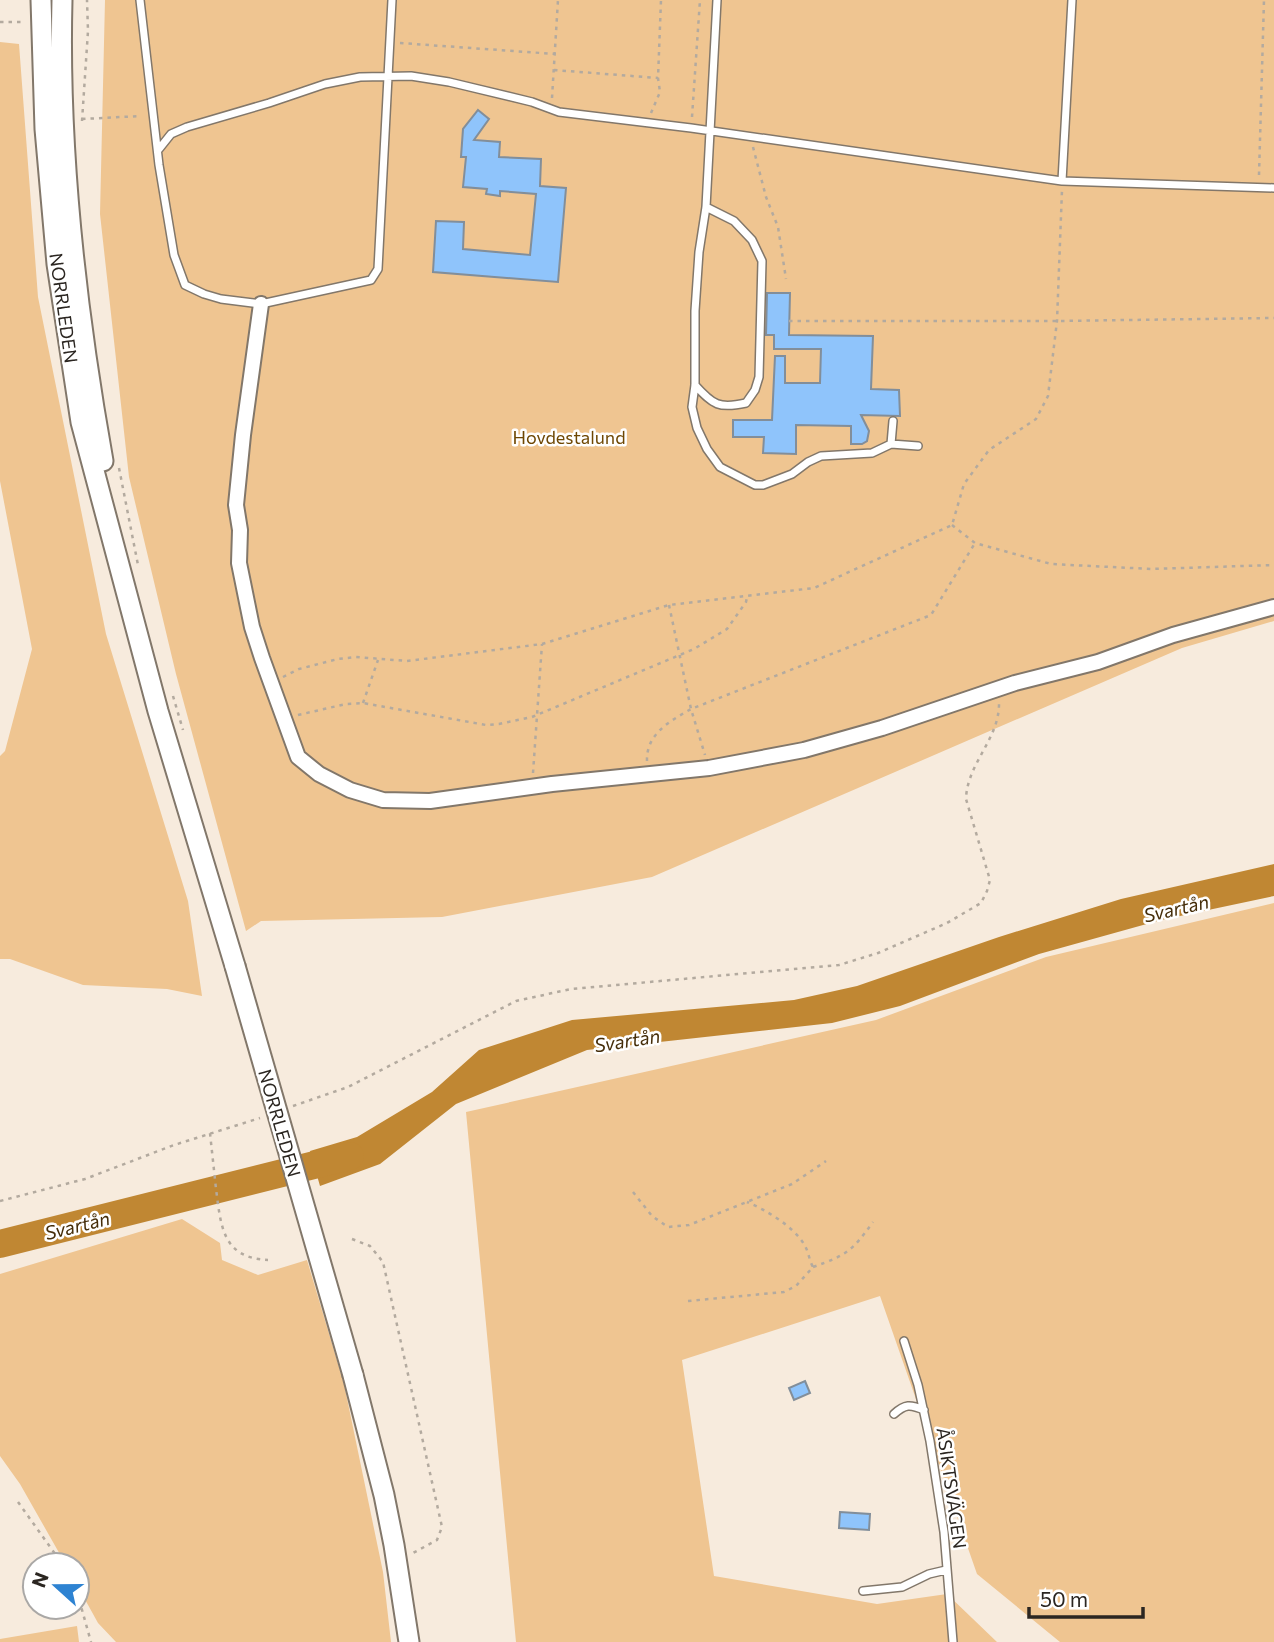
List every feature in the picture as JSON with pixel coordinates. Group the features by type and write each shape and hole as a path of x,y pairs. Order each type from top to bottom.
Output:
{"main road":[{"name":"NORRLEDEN","path":"62,0 63,139 72,241 96,424 130,610"},
{"name":"NORRLEDEN","path":"38,8 57,264 81,422 130,610 353,1375 387,1508 409,1642"}],"street":[{"path":"261,304 236,505 240,530 239,563 252,627 299,757 319,774 350,790 383,800 430,801 709,768 830,743 999,688 1098,662 1173,635 1274,607"}],"lane":[{"path":"140,0 159,165 174,255 185,285 221,299 261,304 371,280 378,269 392,0"},
{"path":"717,0 706,207 699,252 695,311 695,385 692,407 697,428 720,467 755,485 763,485 792,474 807,462 821,456 872,453 891,444 918,446"},
{"path":"1062,181 1072,0"},
{"path":"159,149 171,134 187,127 325,84 360,77 411,76 449,82 559,112 709,130 1062,181 1274,188"},
{"path":"695,385 709,400 725,408 746,403 760,377 762,261 752,240 734,221 706,207"},
{"path":"891,444 893,421"},
{"name":"ÅSIKTSVÄGEN","path":"904,1342 924,1410 944,1532 953,1642"},
{"path":"894,1414 904,1405 924,1410"},
{"path":"863,1591 902,1587 929,1574 946,1570"}],"path":[{"path":"81,128 88,32 87,0"},
{"path":"551,109 558,0"},
{"path":"649,123 660,92 657,78 661,0"},
{"path":"691,128 700,0"},
{"path":"1258,188 1264,0"},
{"path":"0,22 38,8"},
{"path":"390,43 555,54"},
{"path":"554,70 657,78"},
{"path":"82,119 153,115"},
{"path":"751,137 766,198 778,227 786,279"},
{"path":"271,684 299,669 318,663 356,657 407,661 542,644 669,605 814,588 952,525 964,484 989,450 1036,419 1048,396 1057,321 1062,181"},
{"path":"789,321 1274,318"},
{"path":"118,460 139,566"},
{"path":"952,525 975,543 1051,564 1152,569 1274,565"},
{"path":"647,775 646,751 662,726 691,709 931,615 975,543"},
{"path":"285,720 323,708 363,703 486,725 537,715 680,655 727,629 746,602 747,596"},
{"path":"669,605 691,709 709,768"},
{"path":"532,787 542,644"},
{"path":"363,703 378,660"},
{"path":"287,1109 348,1087 528,998 571,989 839,965 878,953 947,923 981,903 990,880 966,799 966,786 994,733 999,716 999,688"},
{"path":"172,690 183,729"},
{"path":"0,1201 85,1179 262,1117"},
{"path":"210,1133 221,1229 236,1250 254,1259 268,1260"},
{"path":"634,1192 652,1216 668,1227 689,1225 792,1184 827,1161"},
{"path":"747,1202 766,1210 787,1226 805,1245 813,1267"},
{"path":"688,1301 784,1292 796,1286 813,1267 841,1257 853,1249 873,1222"},
{"path":"352,1239 370,1246 383,1262 442,1527 437,1540 413,1553"},
{"path":"18,1503 53,1551"},
{"path":"85,1621 91,1642"}],"green space":[{"name":"Hovdestalund","path":"105,0 1274,0 1274,621 1182,648 652,877 442,917 261,921 246,931 176,674 129,477 100,214"},
{"path":"0,42 19,44 38,297 106,634 188,901 202,996 167,989 83,985 10,959 0,959 0,756 5,751 32,649 0,481"},
{"path":"1274,903 1274,1642 1060,1642 977,1574 880,1296 682,1360 714,1576 877,1604 947,1594 997,1642 516,1642 466,1112 876,1020 1046,957"},
{"path":"182,1219 220,1243 222,1260 258,1275 307,1260 344,1384 383,1572 391,1642 116,1642 98,1623 91,1610 91,1551 58,1551 20,1484 0,1456 0,1274"},
{"path":"77,1626 79,1642 0,1642 0,1639"}],"water":[{"path":"1274,864 1274,896 1161,920 1039,954 900,1006 832,1023 587,1050 456,1104 380,1164 320,1186 310,1151 357,1137 432,1092 479,1050 572,1020 794,1000 857,986 1121,899"}],"building":[{"path":"478,110 489,119 474,140 500,142 499,157 541,159 540,186 566,188 558,282 433,272 436,221 464,222 463,249 530,255 536,194 500,191 500,196 486,194 487,189 463,187 466,157 461,157 463,129"},
{"path":"767,293 790,293 789,335 873,336 871,389 899,390 900,416 861,415 869,431 867,441 862,444 851,444 851,426 796,425 796,454 763,453 764,437 733,437 733,420 772,420 775,356 785,356 785,383 820,383 821,349 774,349 774,335 766,335"},
{"path":"805,1381 810,1393 794,1400 789,1388"},
{"path":"840,1512 870,1514 869,1530 839,1528"}],"waterway":[{"name":"Svartån","path":"0,1244 350,1156"}]}
